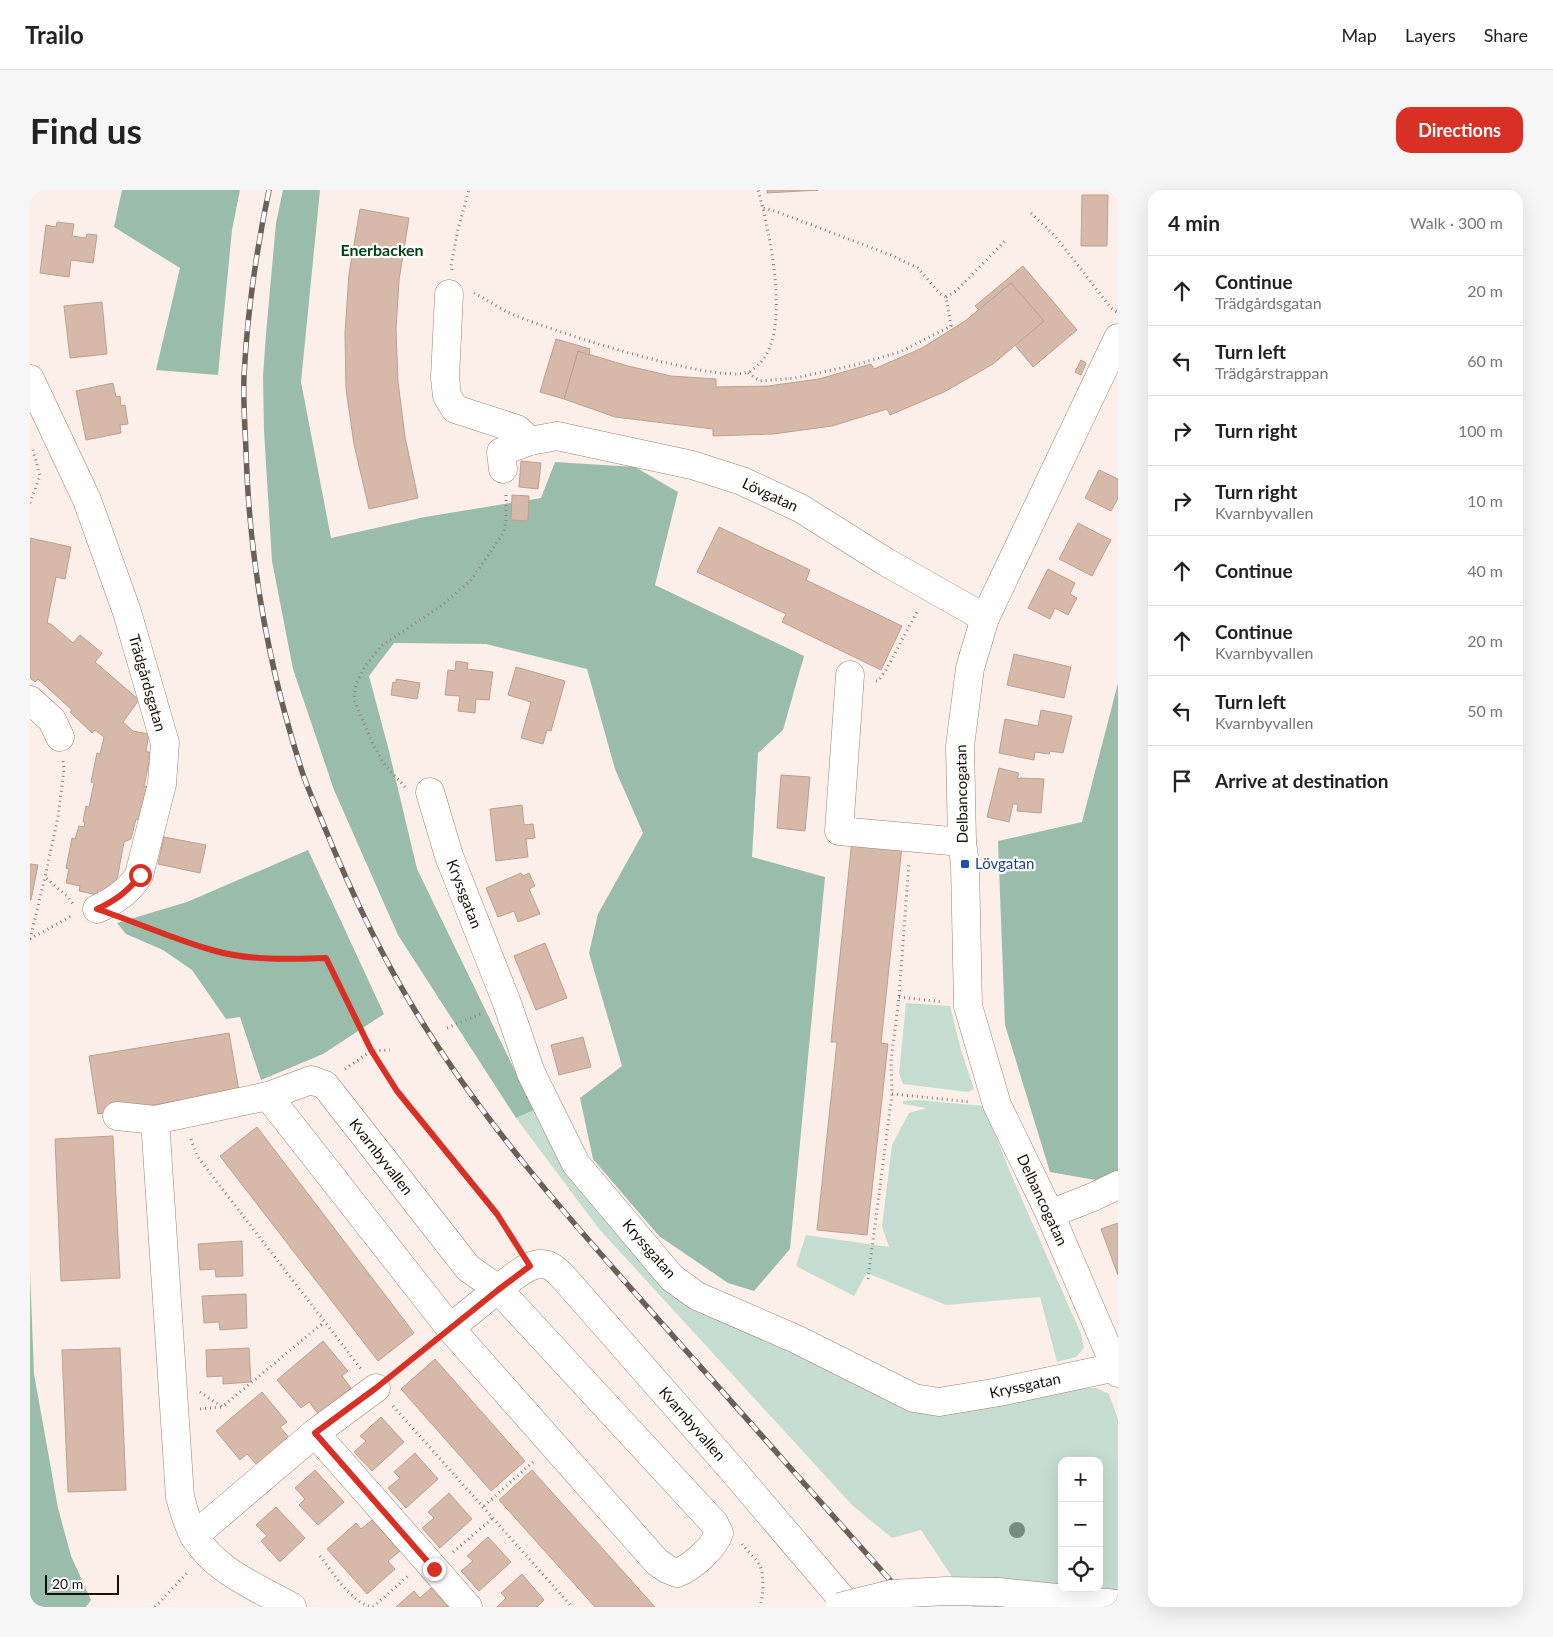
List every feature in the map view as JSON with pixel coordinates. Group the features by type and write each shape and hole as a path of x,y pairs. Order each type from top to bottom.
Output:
{"street":[{"path":"458,286 445,378 446,396 456,409 517,429 530,441"},
{"name":"Delbancogatan","path":"1117,1370 1050,1214 997,1105 968,1006 960,746 970,668 985,618 1118,338"},
{"name":"Trädgårdsgatan","path":"30,379 87,500 127,612 165,743 162,784 140,875 132,887 112,902 88,911"},
{"name":"Lövgatan","path":"503,470 501,452 530,441 557,436 692,465 742,481 800,508 985,618"},
{"path":"850,675 839,831 962,842"},
{"path":"30,700 52,720 60,736"},
{"name":"Kryssgatan","path":"430,792 449,856 531,1073 576,1164 672,1278 697,1296 796,1339 914,1398 939,1402 1117,1370"},
{"path":"117,1116 155,1120 268,1096 311,1080 324,1085"},
{"name":"Kvarnbyvallen","path":"324,1085 468,1268 498,1290 714,1523 719,1533 717,1539 686,1570 677,1573 667,1569 657,1562 553,1445"},
{"path":"268,1096 450,1328 553,1445"},
{"path":"155,1120 180,1497 200,1545 227,1570 292,1607"},
{"path":"1050,1214 1093,1197 1118,1184"},
{"name":"Kvarnbyvallen","path":"530,1266 548,1265 564,1278 849,1607"},
{"path":"450,1328 530,1266"},
{"path":"200,1545 315,1433 376,1388"},
{"path":"315,1433 468,1607"},
{"path":"839,1607 891,1594 946,1591 998,1592 1118,1604"}],"path":[{"path":"469,190 458,229 451,266 458,286 506,311 558,331 684,367 730,374 748,373 760,363 767,353 772,339 777,307 775,274 758,190"},
{"path":"763,208 859,242 904,261 918,268 940,294 946,297"},
{"path":"1032,212 1055,236 1111,308 1118,312"},
{"path":"946,297 956,291 1005,242"},
{"path":"748,373 760,381 794,378 855,365 900,352 952,326 946,297"},
{"path":"30,503 40,476 32,449"},
{"path":"430,792 406,788 384,764 354,700 356,684 364,668 381,646 441,606 471,580 484,562 504,532 507,502 503,470"},
{"path":"850,675 878,681 886,670 930,587"},
{"path":"30,939 58,817 64,769 60,736"},
{"path":"868,1279 892,1094 891,1061 899,997 911,836"},
{"path":"45,877 88,911 213,950 264,958 326,958 371,1050 397,1091 497,1214 530,1266"},
{"path":"30,939 88,911"},
{"path":"899,997 968,1006"},
{"path":"447,1028 506,1003"},
{"path":"324,1085 371,1050 390,1050"},
{"path":"892,1094 997,1105"},
{"path":"171,1373 222,1407 324,1322"},
{"path":"376,1388 450,1328"},
{"path":"484,1506 553,1445"},
{"path":"320,1556 363,1604 372,1607 493,1518"},
{"path":"155,1607 200,1545"},
{"path":"747,1551 760,1565 763,1596 759,1607"}],"green space":[{"path":"122,190 240,190 232,230 218,375 156,370 180,268 114,227"},
{"path":"283,190 320,190 301,382 331,538 425,517 541,498 555,462 635,467 678,492 655,585 804,656 783,730 758,753 752,857 825,877 790,1249 754,1291 728,1283 659,1236 593,1159 580,1098 622,1066 589,953 598,914 643,833 615,769 587,669 486,644 394,643 369,676 417,869 534,1110 516,1118 398,935 334,790 293,669 272,561 264,431 263,376 276,223"},
{"path":"1118,683 1118,1184 1050,1172 1005,1025 998,841 1082,822"},
{"path":"308,850 384,1014 323,1054 261,1080 240,1017 226,1019 192,970 163,950 126,934 117,923 187,902"},
{"path":"906,1003 950,1006 961,1050 974,1089 968,1092 903,1084 899,1073"},
{"path":"918,1100 984,1106 1010,1172 1081,1334 1084,1348 1076,1357 1057,1362 1040,1297 946,1305 867,1273 854,1296 796,1266 806,1235 889,1247 882,1226 892,1145 909,1113 926,1108 903,1104 903,1101"},
{"path":"534,1110 595,1198 754,1332 890,1400 1082,1388 1096,1388 1109,1394 1118,1419 1118,1607 972,1607 921,1530 892,1538 853,1506 599,1229 516,1118"},
{"path":"30,1272 34,1374 58,1508 71,1556 91,1600 86,1607 30,1607"}],"building":[{"path":"767,190 818,190 767,193"},
{"path":"1082,195 1108,195 1107,246 1081,246"},
{"path":"360,209 409,218 399,280 396,330 398,382 405,437 418,498 369,509 354,444 346,389 345,333 349,274"},
{"path":"57,222 74,224 72,236 86,238 87,234 97,235 93,263 71,260 69,277 40,273 46,225 56,227"},
{"path":"1023,266 1077,330 1033,367 1015,345 1044,321 1011,283 979,310 975,306"},
{"path":"1011,283 1044,321 993,364 944,392 890,415 887,409 832,426 773,434 713,436 713,429 615,417 564,399 578,351 628,366 671,376 716,379 716,387 768,386 819,379 871,364 874,369 922,348 965,321"},
{"path":"102,302 107,354 70,358 64,306"},
{"path":"556,339 590,349 589,355 578,351 564,399 540,392"},
{"path":"1081,360 1086,363 1081,375 1075,372"},
{"path":"113,383 116,397 120,396 121,406 125,405 128,424 120,425 121,433 86,440 76,391"},
{"path":"521,461 541,463 538,489 519,487"},
{"path":"1099,470 1118,479 1118,498 1111,511 1085,498"},
{"path":"512,495 529,496 528,521 511,520"},
{"path":"1078,523 1111,540 1092,576 1059,559"},
{"path":"719,527 810,570 806,580 902,626 881,670 782,622 786,614 697,572"},
{"path":"30,538 71,547 65,579 56,577 47,623 51,624 73,643 80,635 102,653 95,662 139,700 123,722 133,731 149,734 146,751 151,753 144,786 148,787 147,822 136,819 131,839 124,842 115,891 98,890 97,895 79,891 80,886 66,883 69,869 66,868 72,838 75,839 79,826 84,827 86,806 89,807 94,783 91,782 97,753 100,754 104,737 95,730 92,733 70,712 72,710 38,679 35,682 30,678"},
{"path":"1048,569 1075,583 1070,594 1077,598 1068,615 1055,608 1050,619 1028,608"},
{"path":"1014,654 1071,667 1064,698 1007,685"},
{"path":"456,661 468,663 467,669 493,672 489,700 476,699 475,713 458,711 460,696 445,695 448,670 455,671"},
{"path":"516,667 565,681 551,731 547,730 543,744 521,738 531,702 508,695"},
{"path":"396,679 420,683 417,699 391,695 393,682 396,683"},
{"path":"1041,710 1072,716 1063,753 1050,751 1049,754 1035,752 1034,760 999,753 1005,719 1038,726"},
{"path":"999,768 1019,773 1017,779 1044,779 1041,813 1017,811 1018,804 1013,804 1009,822 987,817"},
{"path":"781,775 810,777 805,831 777,828"},
{"path":"522,805 524,825 533,824 535,838 526,839 528,857 496,861 490,809"},
{"path":"164,837 206,845 200,873 158,864"},
{"path":"852,840 902,846 881,1043 888,1044 867,1235 817,1230 837,1042 831,1042"},
{"path":"30,864 38,865 31,900 30,900"},
{"path":"521,873 523,876 529,873 535,886 529,889 540,914 518,922 514,911 498,917 486,888"},
{"path":"545,943 567,998 536,1010 514,956"},
{"path":"229,1033 239,1091 98,1114 89,1056"},
{"path":"583,1037 591,1067 559,1075 551,1045"},
{"path":"257,1127 414,1333 378,1361 220,1156"},
{"path":"113,1136 120,1278 61,1281 55,1139"},
{"path":"1118,1223 1118,1275 1101,1229"},
{"path":"242,1241 243,1276 216,1277 215,1269 200,1270 198,1244"},
{"path":"246,1294 247,1328 220,1330 219,1322 204,1323 202,1296"},
{"path":"323,1341 348,1371 342,1376 351,1388 319,1415 309,1402 301,1408 277,1380"},
{"path":"120,1348 126,1490 68,1492 62,1350"},
{"path":"249,1348 251,1382 223,1384 223,1376 207,1377 206,1350"},
{"path":"435,1359 525,1461 491,1491 401,1389"},
{"path":"262,1392 287,1422 280,1427 290,1439 258,1466 247,1454 240,1460 216,1431"},
{"path":"381,1417 404,1442 372,1471 354,1452 366,1441 360,1436"},
{"path":"415,1453 438,1479 406,1508 388,1488 400,1478 394,1472"},
{"path":"315,1470 344,1502 318,1525 299,1505 305,1499 295,1488"},
{"path":"532,1470 655,1607 595,1607 499,1500"},
{"path":"449,1493 472,1519 440,1548 422,1528 434,1518 428,1512"},
{"path":"276,1507 305,1538 280,1562 261,1541 267,1536 256,1525"},
{"path":"372,1520 400,1551 388,1561 395,1569 367,1594 327,1549 356,1523 361,1529"},
{"path":"488,1537 511,1562 479,1591 461,1571 473,1561 467,1556"},
{"path":"522,1574 544,1600 537,1607 497,1607 506,1598 501,1593"},
{"path":"431,1588 448,1607 396,1607 414,1591 420,1598"}],"railway":[{"path":"269,190 253,283 244,377 251,531 262,610 278,688 305,781 334,851 379,947 419,1017 473,1097 502,1135 594,1247 914,1607"}],"place":[{"name":"Lövgatan","path":"965,864"}],"district":[{"name":"Enerbacken","path":"382,250"}],"route":[{"path":"140,875 132,887 112,902 97,909 213,950 264,958 326,958 371,1050 397,1091 497,1214 530,1266 376,1388 315,1433 434,1569"}]}
